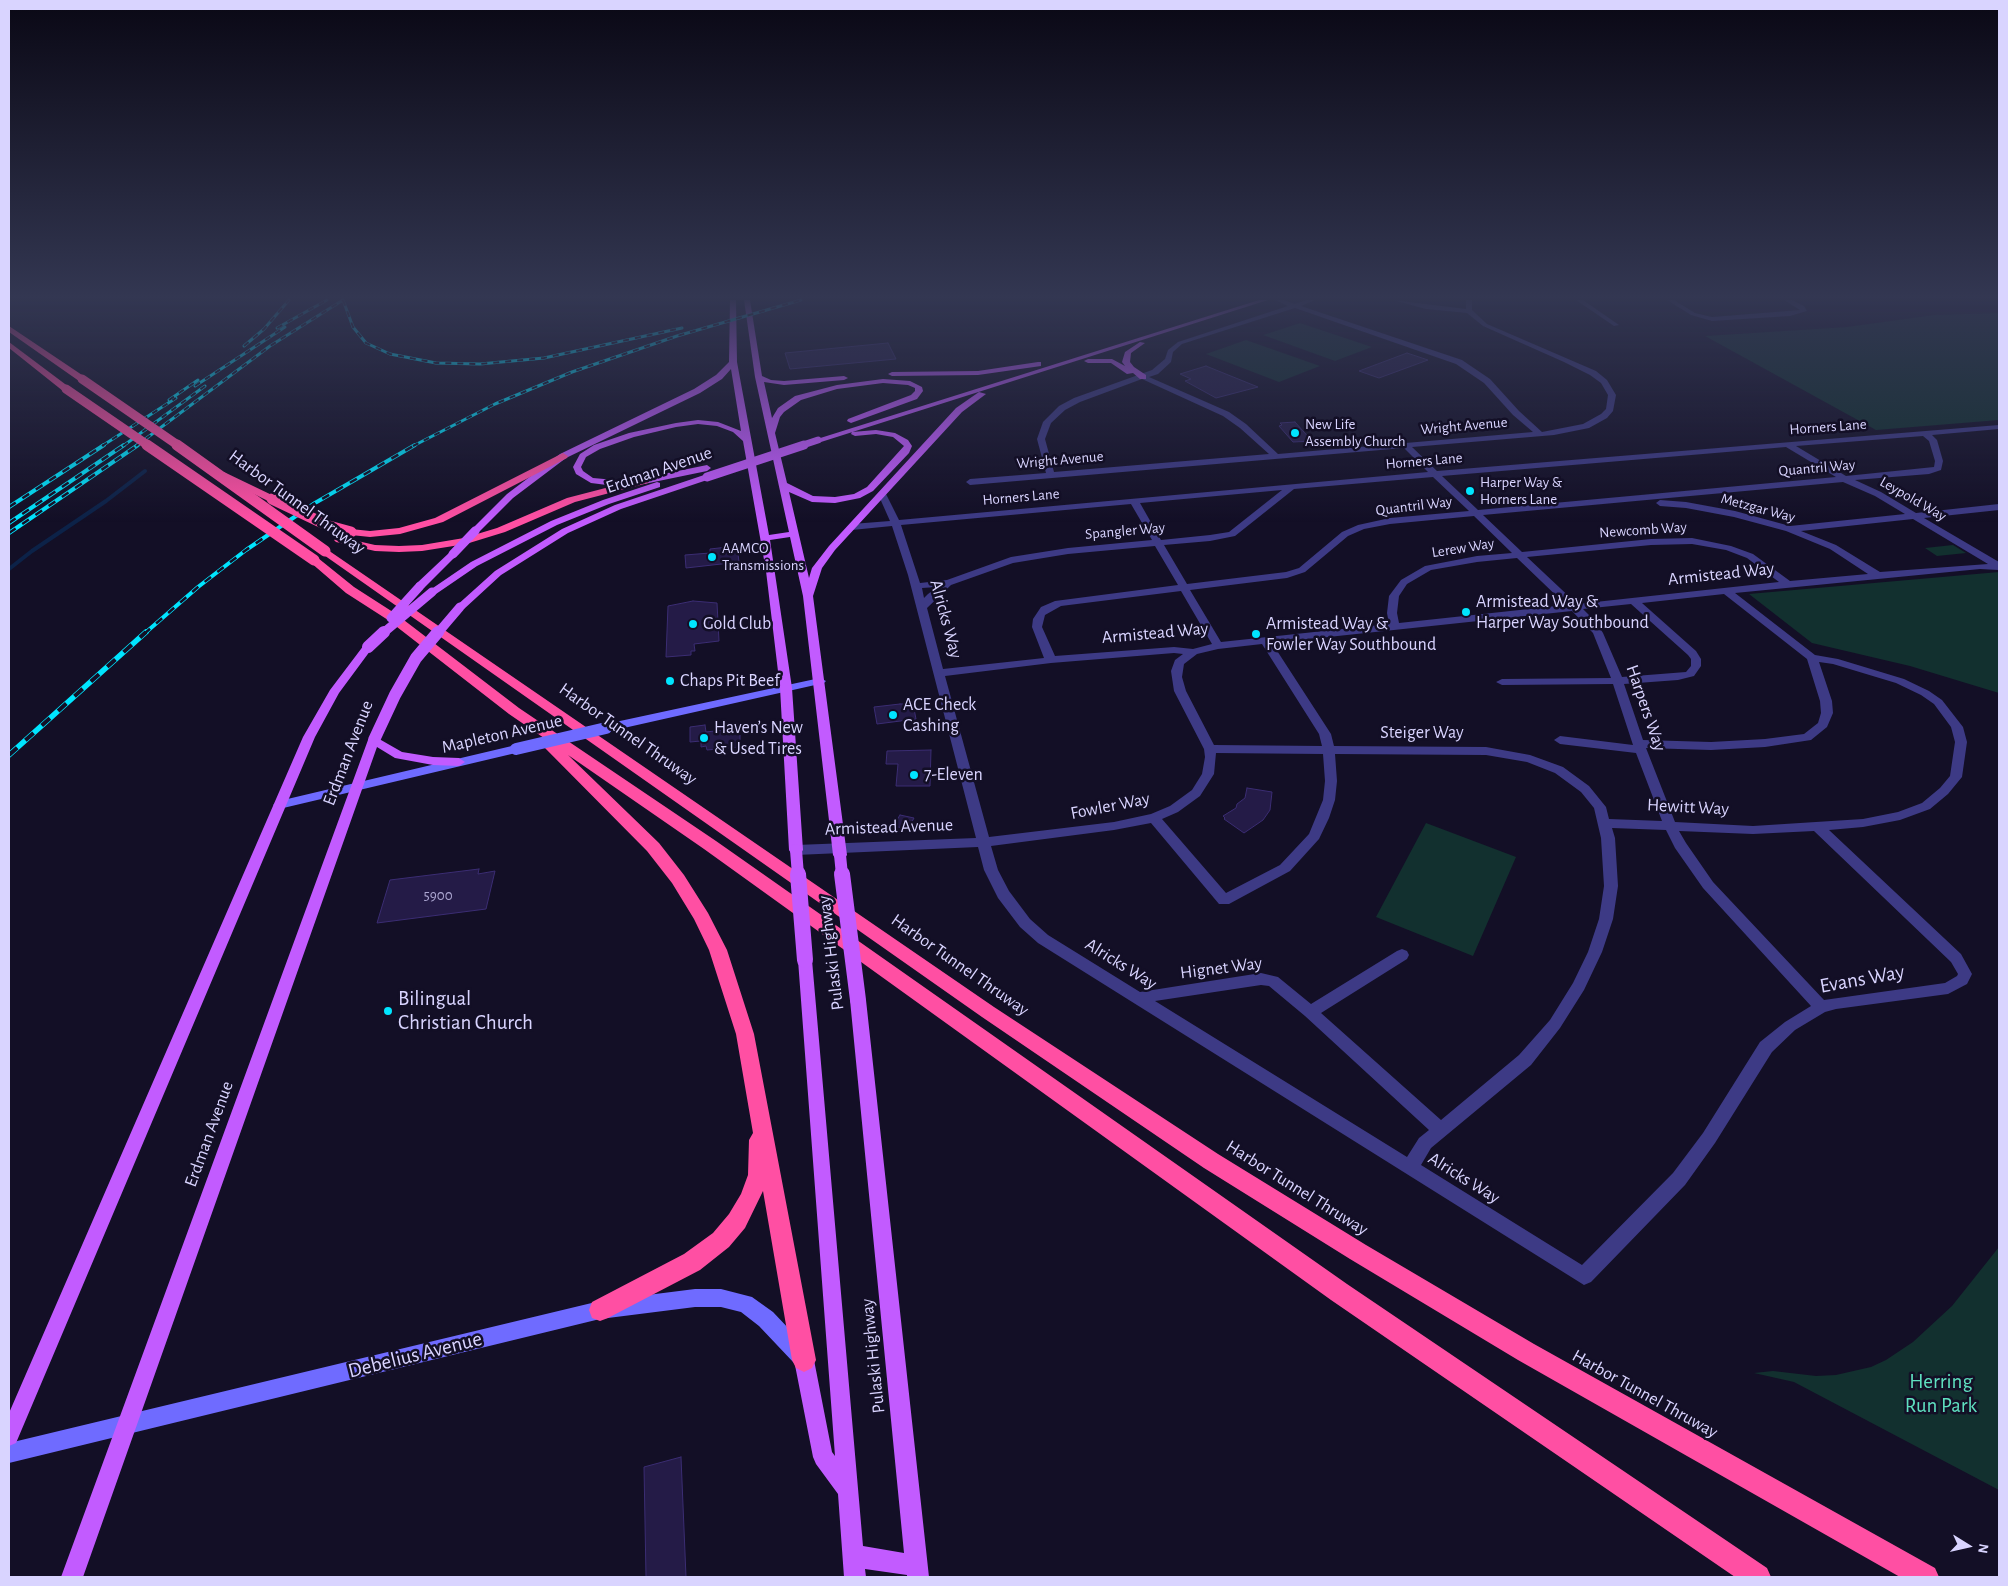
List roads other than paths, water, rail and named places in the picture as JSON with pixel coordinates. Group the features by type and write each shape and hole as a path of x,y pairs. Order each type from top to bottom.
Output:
{"highway":[{"path":"47,374 314,560 350,590 392,617 514,711 710,845 1118,1136 1347,1297 1758,1577"},
{"name":"Harbor Tunnel Thruway","path":"75,374 216,472 325,552 1004,1023 1211,1162 1526,1352 1926,1577"},
{"path":"216,472 329,526 351,532 370,534 400,531 439,520 563,456"},
{"path":"272,499 302,522 340,540 375,548 422,548 466,541 501,530 571,500 644,481"},
{"path":"514,711 653,847 678,878 702,917 718,950 740,1015 754,1074 804,1360"},
{"path":"600,1310 692,1262 720,1240 737,1221 750,1198 758,1175 759,1145 754,1074"}],"main road":[{"path":"368,647 385,624 420,586 510,496 563,456 697,391 722,374"},
{"name":"Pulaski Highway","path":"735,374 765,538 786,688 793,824 854,1567"},
{"name":"Pulaski Highway","path":"759,374 808,596 820,681 836,850 858,1000 918,1571"},
{"path":"759,377 769,382 784,384 883,375 916,374"},
{"name":"Erdman Avenue","path":"9,1436 279,805 321,713 352,666 368,647 400,617 432,592 474,564 554,522 606,502 707,473 1007,374"},
{"name":"Erdman Avenue","path":"818,436 1030,374"},
{"path":"1137,374 1143,377"},
{"path":"1139,374 1143,377"},
{"path":"808,596 817,568 823,559 967,403 976,396 1019,377"},
{"path":"772,434 776,417 781,410 798,398 810,394 837,386 883,381 910,383 918,388 917,394 907,400 818,436"},
{"path":"707,473 644,481 600,482 584,476 579,472 578,467 583,456 597,447 632,435 676,425 698,422 718,424 736,430 747,440"},
{"path":"784,485 803,496 812,498 835,500 857,496 870,489 904,455 908,446 906,442 895,435 876,432 818,436"},
{"name":"Erdman Avenue","path":"72,1577 357,786 374,740 395,694 416,658 460,607 498,573 565,531 618,507 707,473"},
{"path":"765,538 795,534"},
{"path":"374,740 399,755 433,761 459,762"},
{"path":"804,1360 823,1457 847,1489"},
{"path":"854,1567 918,1571"}],"street":[{"path":"1052,475 1042,451 1041,439 1047,422 1053,414 1077,400 1149,374"},
{"path":"1477,374 1487,381 1516,413 1540,434"},
{"name":"Wright Avenue","path":"970,482 1572,430 1586,426 1604,416 1610,409 1612,402 1610,389 1604,382 1592,374"},
{"path":"1143,377 1226,414 1243,426 1276,456"},
{"name":"Horners Lane","path":"852,526 1293,486 1999,426"},
{"name":"Quantril Way","path":"1051,660 1037,627 1040,614 1051,606 1115,595 1278,577 1294,573 1314,561 1345,534 1362,527 1390,522 1935,470 1938,468 1938,461 1933,440 1924,433"},
{"name":"Leypold Way","path":"1786,444 1844,479 1878,494 1999,567"},
{"name":"Harpers Way","path":"1404,445 1574,606 1598,633 1618,681 1639,747 1670,826 1680,846 1708,885 1822,1007"},
{"name":"Spangler Way","path":"916,586 948,583 992,566 1038,555 1210,538 1232,534 1293,486"},
{"name":"Alricks Way","path":"882,494 895,521 916,586 991,870 1011,907 1025,923 1043,938 1138,998 1584,1276"},
{"name":"Metzgar Way","path":"1622,500 1703,508 1789,529 1833,547 1877,575"},
{"path":"1134,501 1218,646"},
{"path":"1789,529 1999,507"},
{"name":"Newcomb Way","path":"1519,555 1658,542 1692,541 1728,548 1750,556 1788,584"},
{"name":"Lerew Way","path":"1394,626 1393,602 1396,591 1404,582 1425,570 1460,562 1519,555"},
{"name":"Armistead Way","path":"940,673 1051,660 1174,650 1193,652 1218,646 1265,640 1574,606 1877,575 1980,566 1999,567"},
{"name":"Spangler Way","path":"922,607 948,583"},
{"path":"1560,740 1639,747 1737,745 1785,740 1813,734 1823,724 1827,713 1826,701 1812,658 1726,591"},
{"path":"1502,682 1618,681 1678,678 1690,674 1696,666 1696,659 1692,653 1634,601"},
{"path":"1154,818 1224,900 1285,868 1314,836 1329,800 1331,781 1329,750 1325,734 1265,640"},
{"path":"1193,652 1179,662 1176,670 1177,682 1210,749"},
{"name":"Hewitt Way","path":"1605,823 1753,830 1862,822 1900,816 1926,806 1944,791 1956,777 1961,742 1957,727 1938,702 1925,693 1900,681 1834,661 1812,658"},
{"name":"Mapleton Avenue","path":"279,805 516,748 820,681"},
{"name":"Steiger Way","path":"1210,749 1486,751 1530,759 1559,770 1580,785 1600,807 1605,823"},
{"name":"Fowler Way","path":"984,842 1114,826 1154,818 1174,809 1196,793 1208,774 1211,757 1210,749"},
{"path":"1410,1167 1425,1143 1525,1060 1555,1024 1579,986 1598,944 1606,918 1611,886 1608,838 1605,823"},
{"name":"Evans Way","path":"1584,1276 1678,1179 1710,1138 1766,1048 1790,1026 1822,1007 1836,1003 1948,988 1962,980 1965,974 1956,958 1817,826"},
{"name":"Armistead Avenue","path":"796,850 836,850 984,842"},
{"path":"1310,1012 1402,955"},
{"name":"Hignet Way","path":"1138,998 1261,979 1273,981 1441,1130"},
{"name":"Debelius Avenue","path":"9,1453 600,1310 694,1298 729,1300 745,1304 766,1320 804,1360"}],"waterway":[{"path":"9,569 32,551 106,501 145,471"}],"railway":[{"path":"195,386 213,374"},
{"path":"136,446 232,374"},
{"path":"413,446 495,404 567,374"},
{"path":"169,400 198,380"},
{"path":"123,446 205,386"},
{"path":"102,446 176,398"},
{"path":"9,507 104,445"},
{"path":"9,523 124,445"},
{"path":"9,533 138,445"},
{"path":"144,634 198,587 246,550 315,503 415,445"},
{"path":"9,755 146,632"}],"place":[{"name":"New Life Assembly Church","path":"1295,433"},
{"name":"Harper Way & Horners Lane","path":"1470,491"},
{"name":"AAMCO Transmissions","path":"712,557"},
{"name":"Armistead Way & Harper Way Southbound","path":"1466,612"},
{"name":"Gold Club","path":"693,624"},
{"name":"Armistead Way & Fowler Way Southbound","path":"1256,634"},
{"name":"Chaps Pit Beef","path":"670,681"},
{"name":"ACE Check Cashing","path":"893,715"},
{"name":"Haven’s New & Used Tires","path":"704,738"},
{"name":"7-Eleven","path":"914,775"},
{"name":"Bilingual Christian Church","path":"388,1011"}],"park label":[{"name":"Herring Run Park","path":"1941,1394"}]}
